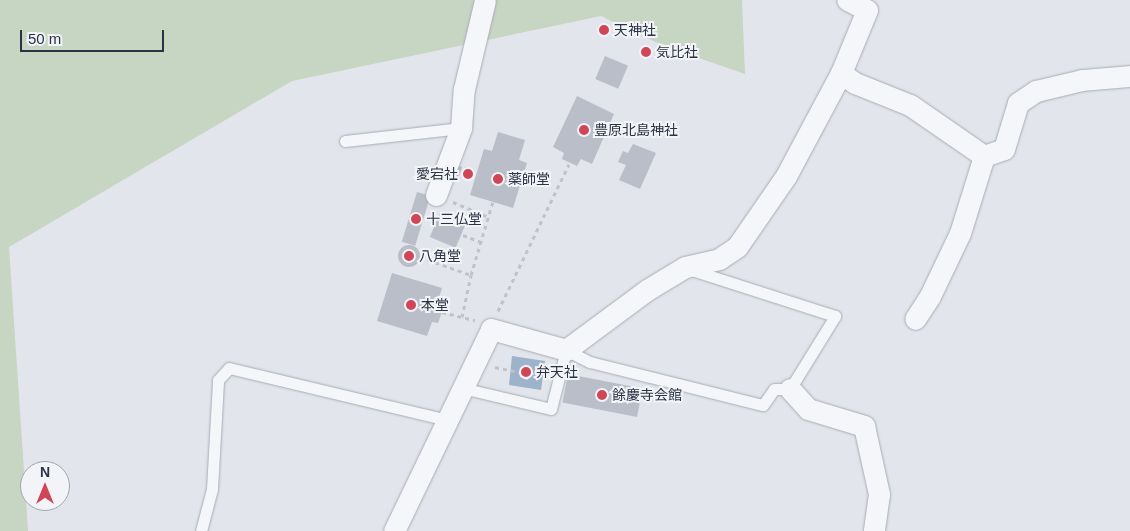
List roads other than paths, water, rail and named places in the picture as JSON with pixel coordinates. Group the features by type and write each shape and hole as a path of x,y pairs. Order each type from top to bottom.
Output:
{"street":[{"path":"436,195 461,128 464,89 485,0"},
{"path":"394,531 493,322 566,350 647,290 685,267 719,259 737,247 786,176 841,72 869,5 847,0"},
{"path":"841,72 855,83 910,105 984,156"},
{"path":"984,156 1004,149 1018,103 1036,91 1082,80 1130,76"},
{"path":"915,319 930,296 960,233 984,156"},
{"path":"790,389 808,409 864,426 880,494 874,531"}],"lane":[{"path":"345,141 461,128"},
{"path":"462,388 551,410 566,350 590,362 763,405 774,389 790,389 835,316 685,267"},
{"path":"200,531 212,489 218,380 229,368 447,420"}],"water":[{"path":"512,356 545,361 541,390 509,385","holes":["528,365 534,374 527,380 520,377 519,372 521,367"]}],"place":[{"name":"天神社","path":"604,30"},
{"name":"気比社","path":"646,52"},
{"name":"豊原北島神社","path":"584,130"},
{"name":"愛宕社","path":"468,174"},
{"name":"薬師堂","path":"498,179"},
{"name":"十三仏堂","path":"416,219"},
{"name":"八角堂","path":"409,256"},
{"name":"本堂","path":"411,305"},
{"name":"弁天社","path":"526,372"},
{"name":"餘慶寺会館","path":"602,395"}]}
